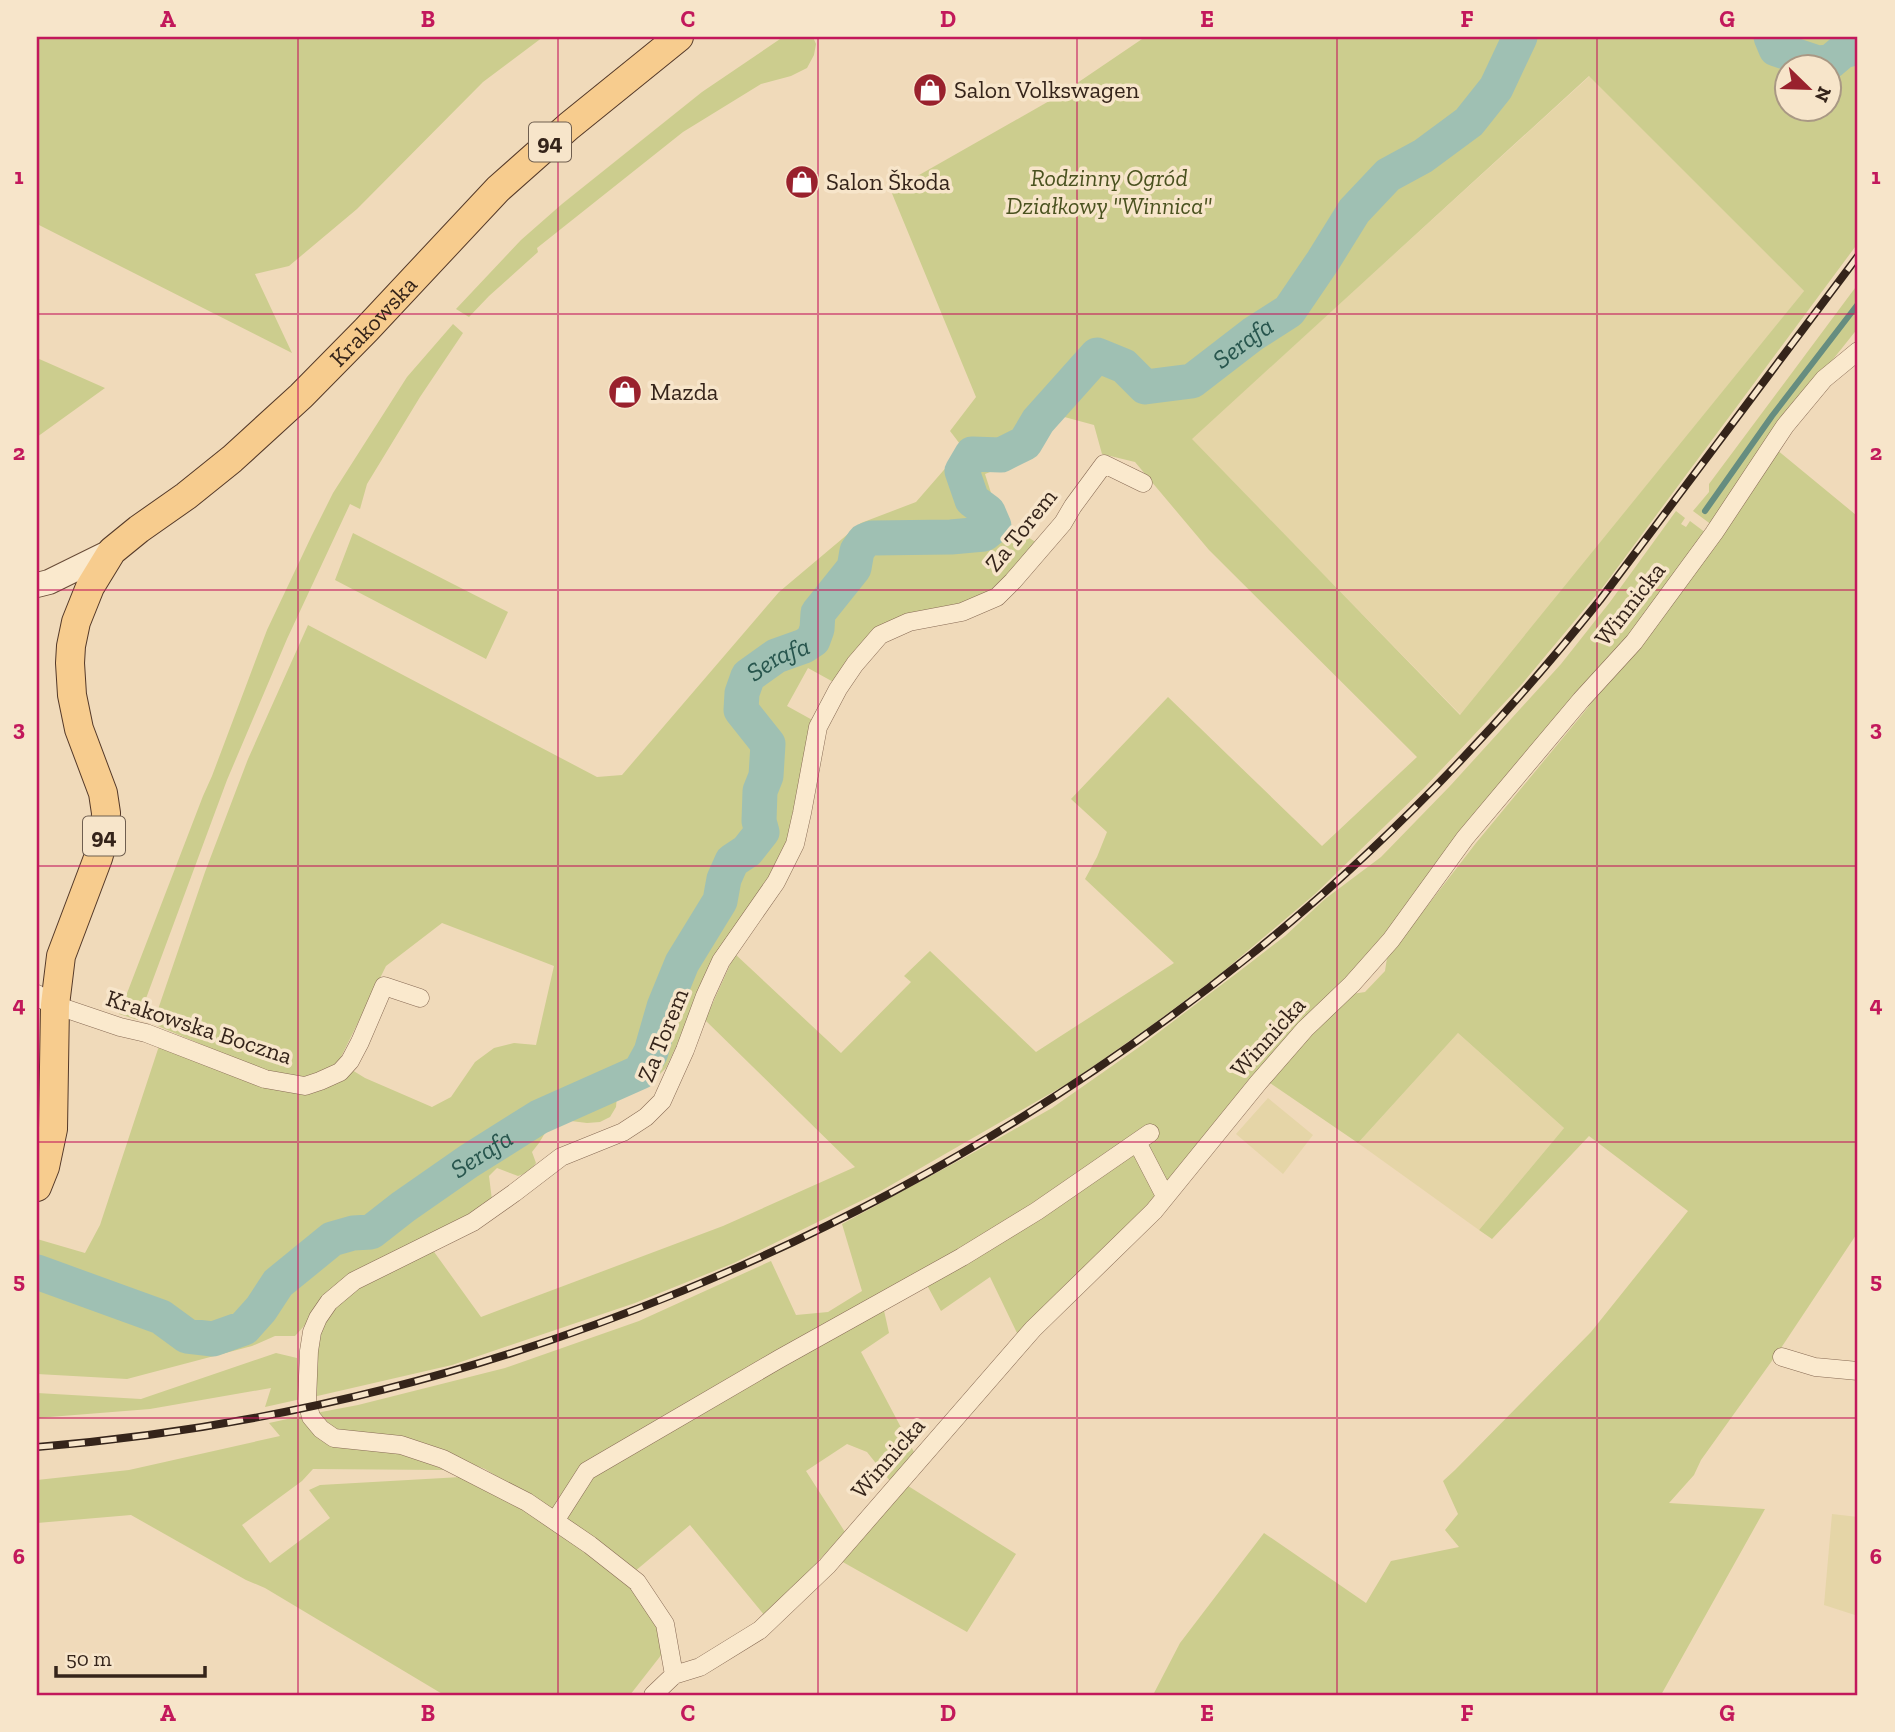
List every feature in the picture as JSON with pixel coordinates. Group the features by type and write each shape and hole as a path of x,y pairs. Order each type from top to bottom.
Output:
{"main road":[{"name":"Krakowska","path":"41,587 112,551 232,458 301,396 498,189 569,126 679,37"},
{"name":"94","path":"37,1187 45,1167 53,1129 46,1000 105,834 103,793 79,729 72,695 71,646 76,622 90,587 112,551"}],"street":[{"name":"Winnicka","path":"653,1695 674,1675 700,1667 760,1630 827,1566 1033,1329 1154,1211 1302,1032 1352,984 1391,940 1465,838 1581,700 1634,642 1714,533 1785,426 1824,379 1858,351"},
{"name":"Za Torem","path":"674,1675 665,1624 637,1583 590,1545 507,1491 443,1459 401,1445 334,1438 321,1429 311,1417 306,1394 312,1332 318,1318 335,1295 354,1281 473,1222 561,1157 623,1132 646,1117 662,1101 722,961 776,882 795,844 818,727 855,664 880,635 909,622 962,612 997,597 1063,523 1104,464 1143,483"},
{"name":"Krakowska Boczna","path":"46,1000 120,1027 146,1033 265,1079 305,1086 340,1072 350,1061 384,986 420,998"},
{"path":"555,1521 587,1471 779,1359 962,1257 1037,1211 1144,1138 1166,1196"},
{"path":"1782,1357 1815,1367 1858,1371"}],"shaded area":[{"path":"1590,76 1804,291 1461,715 1191,439"},
{"path":"1458,1033 1564,1128 1479,1230 1358,1143"},
{"path":"1268,1098 1313,1135 1283,1174 1236,1134"},
{"path":"1832,1514 1858,1517 1858,1616 1824,1605"}],"green space":[{"path":"37,37 543,37 483,82 357,209 289,266 255,274 292,353 37,224"},
{"path":"783,37 813,37 816,44 814,55 807,68 791,76 761,84 683,132 537,248 538,252 469,317 456,309 521,240 562,204 702,92"},
{"name":"Rodzinny Ogród Działkowy \"Winnica\"","path":"1145,37 1858,37 1858,243 1603,587 1522,684 1424,788 1315,894 1219,975 1152,1025 1072,1081 879,1192 734,1263 635,1303 452,1365 313,1397 316,1342 324,1320 334,1305 363,1282 432,1249 481,1317 723,1226 855,1167 705,1020 735,954 841,1053 911,982 904,976 930,951 1036,1052 1174,963 1085,879 1107,832 1071,799 1168,697 1322,846 1417,757 1209,550 1135,462 1102,454 1094,425 1057,415 1025,458 985,474 999,518 1037,543 995,590 960,605 898,619 870,636 837,684 808,668 787,706 816,722 789,842 768,883 732,931 703,980 690,1017 666,1068 658,1076 624,1085 610,1117 600,1122 563,1120 551,1123 532,1152 536,1163 529,1172 518,1176 497,1168 489,1176 492,1200 484,1208 344,1283 295,1336 275,1336 252,1346 127,1379 37,1374 37,1239 85,1253 100,1225 159,1046 283,1090 308,1091 332,1085 352,1070 432,1107 451,1097 475,1062 494,1048 514,1043 536,1045 554,966 442,923 386,966 339,1061 325,1075 302,1080 253,1066 153,1024 205,872 248,759 308,625 597,777 622,775 779,592 861,523 916,502 963,448 950,431 976,397 891,191 1058,96","holes":["1589,76 1804,291 1460,715 1192,439"]},
{"path":"1858,284 1858,328 1791,412 1712,525 1693,511 1709,492 1709,484"},
{"path":"453,324 463,333 367,484 360,509 350,504 287,639 227,780 138,1020 119,1014 267,630 312,535 333,493 407,377"},
{"path":"37,358 105,388 37,437"},
{"path":"1776,449 1856,515 1858,512 1858,1232 1779,1351 1701,1460 1694,1475 1669,1503 1765,1509 1661,1695 1153,1695 1180,1643 1264,1533 1366,1603 1391,1561 1459,1547 1445,1530 1458,1514 1443,1481 1591,1332 1688,1211 1589,1136 1492,1239 1479,1230 1564,1128 1458,1033 1358,1143 1267,1081 1352,994 1365,992 1385,971 1387,958 1476,843 1673,601"},
{"path":"1676,511 1685,518 1681,524 1686,527 1690,521 1706,533 1652,608 1386,936 1285,1040 1180,1169 1113,1241 1017,1333 990,1277 941,1311 922,1276 883,1306 889,1333 861,1352 914,1452 890,1481 867,1452 847,1444 806,1471 845,1532 765,1616 690,1525 634,1572 571,1523 485,1469 404,1439 336,1433 316,1413 505,1368 639,1321 771,1261 796,1315 828,1312 862,1291 842,1224 1052,1108 1142,1045 1241,970 1285,936 1325,899 1381,857 1561,664"},
{"path":"353,533 508,612 486,659 335,580"},
{"path":"276,1353 297,1358 301,1399 265,1407 271,1388 150,1409 37,1418 37,1393 141,1399"},
{"path":"306,1415 310,1424 403,1451 444,1470 313,1469 302,1481 242,1525 270,1563 330,1518 309,1490 320,1485 461,1477 523,1508 634,1588 658,1626 662,1654 630,1695 444,1695 265,1588 131,1515 37,1523 37,1480 129,1470 280,1436 269,1423"},
{"path":"905,1484 1016,1554 967,1632 841,1561"}],"waterway":[{"name":"Serafa","path":"37,1272 161,1317 187,1336 213,1339 244,1328 261,1309 278,1283 332,1239 353,1233 371,1232 469,1161 539,1117 640,1072 651,1052 664,1007 682,963 720,901 724,879 732,861 747,851 762,832 759,821 760,791 766,776 768,744 741,710 742,693 748,676 776,656 813,640 818,613 854,568 857,551 864,541 872,538 984,534 994,526 988,512 972,500 962,471 972,454 1001,455 1025,443 1038,421 1097,355 1124,366 1145,387 1192,381 1253,334 1289,311 1354,211 1388,175 1423,156 1469,122 1496,88 1520,37"},
{"name":"Serafa","path":"1771,37 1776,49 1818,63 1830,62 1843,51 1858,47"},
{"path":"1705,511 1772,416 1858,304"}],"railway":[{"path":"37,1447 203,1427 366,1394 526,1348 682,1291 833,1222 979,1143 1120,1053 1253,953 1301,913 1392,830 1479,741 1600,600 1858,256"}],"place":[{"name":"Salon Volkswagen","path":"930,90"},
{"name":"Salon Škoda","path":"802,182"},
{"name":"Mazda","path":"625,392"}]}
